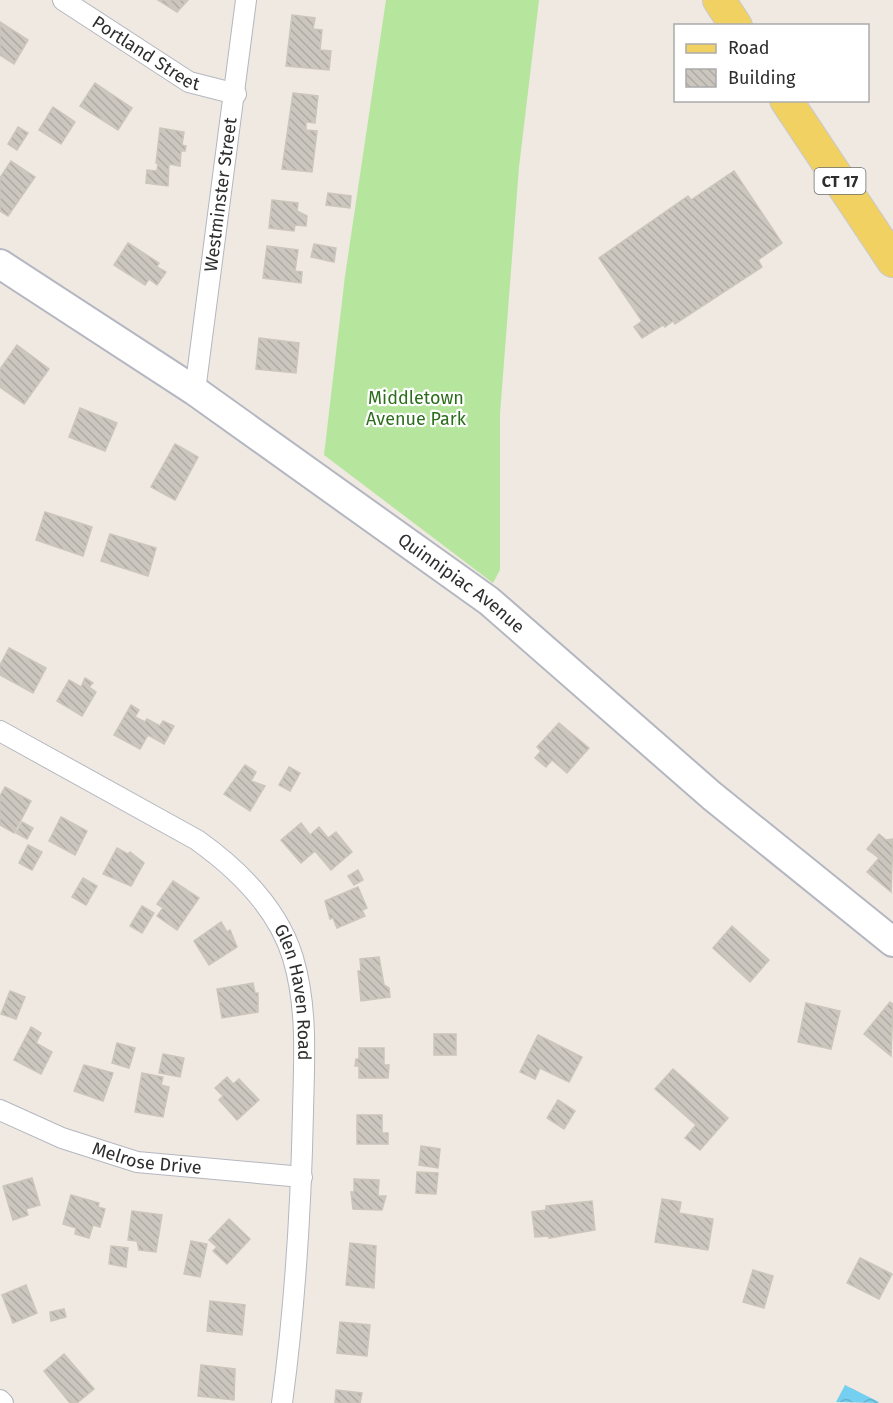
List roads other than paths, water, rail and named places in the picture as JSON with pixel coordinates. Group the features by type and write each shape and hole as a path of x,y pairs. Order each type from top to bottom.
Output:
{"main road":[{"path":"719,0 735,24"},
{"name":"CT 17","path":"787,102 893,261"},
{"name":"Quinnipiac Avenue","path":"0,264 195,391 489,601 712,796 893,942"}],"street":[{"name":"Portland Street","path":"63,0 189,82 236,94"},
{"name":"Westminster Street","path":"195,391 236,94 246,0"},
{"name":"Glen Haven Road","path":"0,731 197,840 237,871 260,896 293,957 301,995 304,1040 302,1177 282,1403"},
{"name":"Melrose Drive","path":"0,1110 62,1138 137,1162 302,1177"}],"water":[{"path":"845,1385 879,1402 836,1402"}],"park label":[{"name":"Middletown Avenue Park","path":"416,408"}]}
